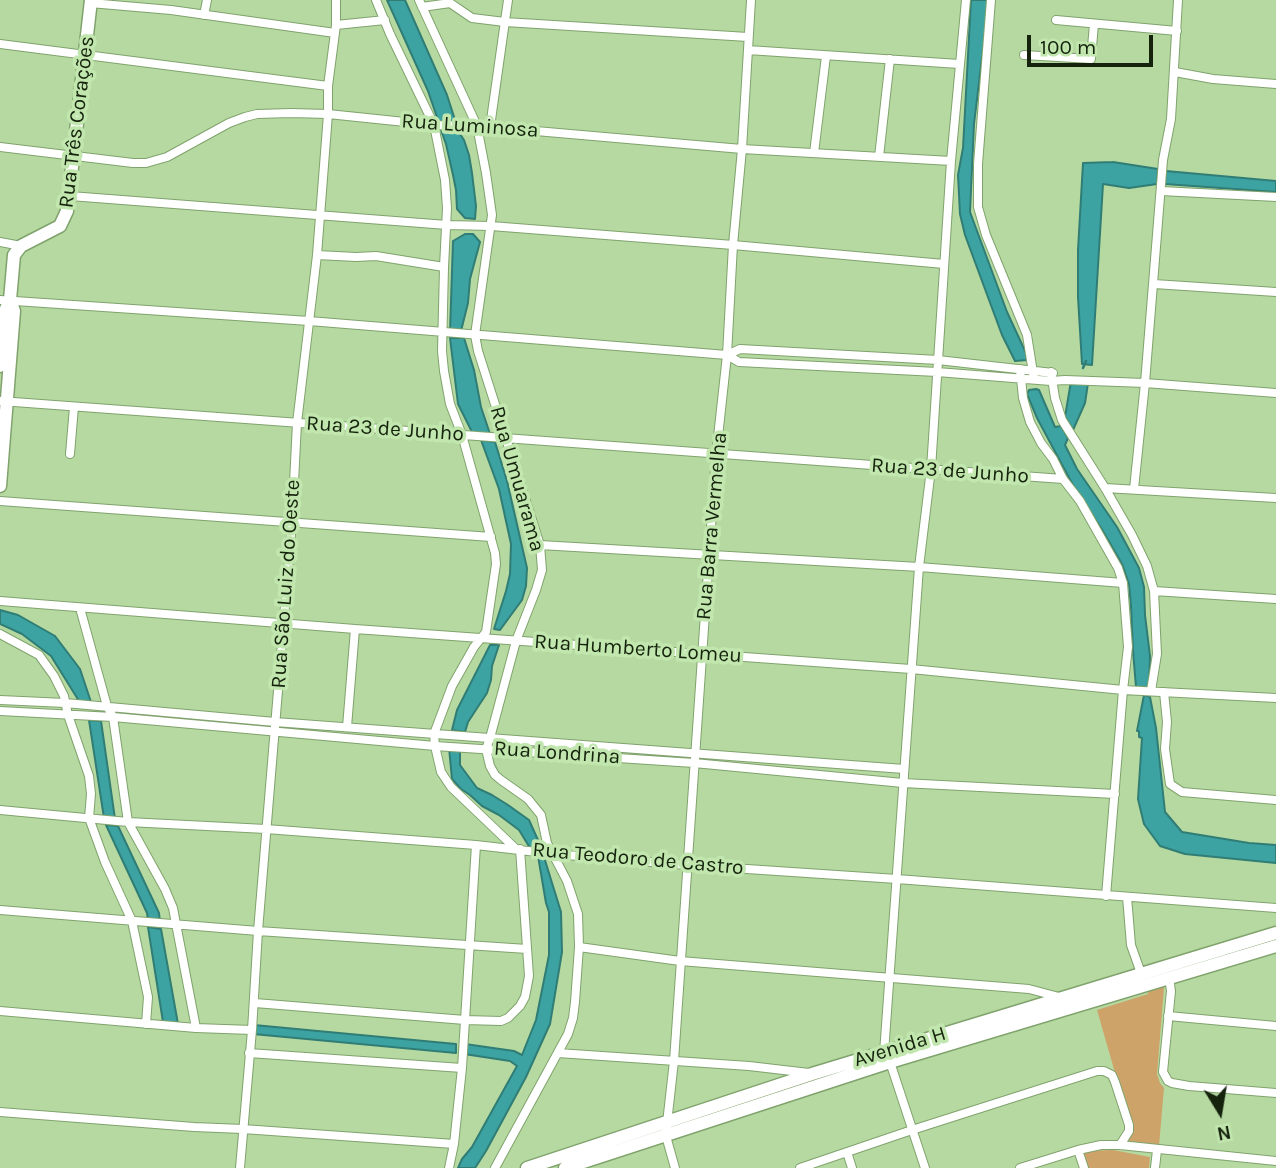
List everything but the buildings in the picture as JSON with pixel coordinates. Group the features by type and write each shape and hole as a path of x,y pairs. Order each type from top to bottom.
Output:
{"street":[{"path":"170,10 172,0"},
{"path":"204,15 207,0"},
{"name":"Rua São Luiz do Oeste","path":"240,1168 292,522 297,423 317,256 328,86 337,0"},
{"name":"Rua Umuarama","path":"376,0 434,125 445,180 447,225 444,267 444,371 450,404 462,435 496,564 486,632 452,685 434,734 435,746 441,772 451,787 518,849"},
{"path":"490,127 508,0"},
{"name":"Rua Barra Vermelha","path":"666,1129 674,1061 751,0"},
{"path":"925,1168 887,1058 911,668 919,567 931,469 951,161 966,0"},
{"path":"991,0 978,164 978,207 986,235 1027,335 1033,375"},
{"path":"1134,489 1163,160 1171,119 1178,0"},
{"path":"420,4 450,1 472,18 505,22 748,37"},
{"path":"91,2 137,3 204,15 335,29 385,20"},
{"name":"Rua Três Corações","path":"21,246 60,226 66,217 91,2"},
{"name":"Rua Umuarama","path":"420,4 477,126 492,215 475,335 540,545 541,570 537,590 516,641 486,749"},
{"path":"1056,20 1177,31"},
{"path":"1024,55 1091,59 1094,24"},
{"path":"0,44 328,86"},
{"path":"748,50 960,64"},
{"path":"814,153 826,56"},
{"path":"879,157 890,59"},
{"path":"1175,72 1276,85"},
{"name":"Rua Luminosa","path":"0,149 146,163 167,157 229,123 268,113 328,114 742,149 951,161"},
{"path":"1161,191 1276,197"},
{"path":"70,196 733,244 944,264"},
{"path":"0,242 21,246 14,255 5,300 0,366"},
{"path":"317,256 376,256 444,267"},
{"path":"1154,284 1276,292"},
{"path":"5,300 309,321 727,355 739,362 937,372 1021,373"},
{"path":"0,486 4,402 15,312 5,300"},
{"path":"727,355 740,349 938,360 1065,380 1276,393"},
{"path":"1021,373 1023,398 1030,422 1063,479 1080,501 1118,568 1123,583 1128,647 1106,896"},
{"path":"1051,377 1062,420 1105,488 1147,566 1154,590 1157,654 1151,691"},
{"name":"Rua 23 de Junho","path":"4,402 1063,479"},
{"path":"70,454 74,407"},
{"path":"1105,488 1276,498"},
{"path":"0,501 491,537"},
{"path":"540,545 919,567 1123,583"},
{"path":"1154,590 1276,599"},
{"name":"Rua Humberto Lomeu","path":"0,601 481,639 911,668 1123,690 1276,698"},
{"path":"80,608 107,706 113,717 128,822 173,908 196,1028"},
{"path":"347,727 355,629"},
{"path":"0,634 39,655 54,676 65,703 89,776 89,818 132,922 148,997 146,1024"},
{"path":"1164,692 1167,722 1165,748 1170,784 1182,792 1276,800"},
{"name":"Rua Londrina","path":"0,700 107,706 275,722 904,769"},
{"name":"Rua Londrina","path":"0,711 113,717 435,746 694,763 903,783 1115,794"},
{"path":"545,752 546,742"},
{"path":"486,749 495,775 528,799 541,815 547,843 568,881 576,903 579,947 573,1018 568,1034 495,1168"},
{"name":"Rua Teodoro de Castro","path":"0,810 128,822 267,829 477,845 687,865 1276,908"},
{"path":"449,1168 462,1068 477,845"},
{"path":"255,1003 465,1020 501,1021 508,1018 525,997 529,976 518,849"},
{"path":"1127,897 1131,945 1144,979"},
{"path":"0,910 132,922 527,949"},
{"name":"Avenida H","path":"1144,979 1169,977 1276,933"},
{"name":"Avenida H","path":"527,1168 666,1129 1144,979 1222,956 1276,946"},
{"path":"579,947 680,961 1030,989 1061,998"},
{"path":"1169,977 1171,991 1163,1072 1168,1081 1276,1093"},
{"name":"Avenida H","path":"789,1089 812,1074 887,1058 1061,998 1079,999"},
{"path":"0,1010 196,1028 253,1030"},
{"path":"1168,1016 1276,1026"},
{"path":"249,1053 462,1068"},
{"path":"558,1053 749,1066 812,1074"},
{"path":"800,1168 1097,1072 1108,1072 1115,1082 1129,1125 1129,1131 1120,1145"},
{"path":"0,1111 194,1127 454,1143"},
{"path":"666,1129 675,1168"},
{"name":"Avenida H","path":"565,1168 666,1129"},
{"path":"1020,1168 1092,1146 1120,1145 1276,1161"},
{"path":"1078,1150 1084,1168"},
{"path":"1155,1168 1157,1150"},
{"path":"847,1152 852,1168"}],"shaded area":[{"path":"1159,984 1164,988 1157,1074 1164,1088 1159,1146 1131,1144 1125,1141 1132,1132 1097,1010 1148,994 1149,987"},
{"path":"1113,1150 1150,1157 1149,1168 1085,1168 1080,1155 1087,1151"}],"water":[{"path":"387,0 405,0 447,95 456,123 439,123 428,91"},
{"path":"971,0 989,0 974,124 970,212 1027,360 1015,361 1002,335 965,235 960,214 958,175 963,148"},
{"path":"441,130 458,131 464,140 472,173 475,219 465,218 457,209 453,175"},
{"path":"1113,162 1158,169 1157,184 1129,188 1103,184 1092,365 1082,364 1078,250 1083,163"},
{"path":"1166,171 1276,181 1276,192 1165,184"},
{"path":"465,234 473,234 480,242 461,331 450,332 453,241"},
{"path":"450,338 464,338 490,434 472,432 458,404"},
{"path":"1071,381 1088,383 1085,403 1073,430 1065,417"},
{"path":"1029,390 1039,390 1055,427 1061,426 1068,438 1065,445 1077,469 1117,527 1139,568 1144,587 1150,656 1149,688 1136,687 1129,584 1122,564 1074,487 1037,418 1027,394"},
{"path":"481,440 495,442 527,568 522,600 500,630 494,629 510,574 511,544 499,489"},
{"path":"0,610 18,615 55,636 80,669 91,702 79,701 51,656 22,634 0,624"},
{"path":"490,645 499,645 487,693 468,722 465,732 452,730 457,710"},
{"path":"1144,695 1150,697 1156,728 1165,812 1182,832 1276,845 1276,863 1185,854 1160,846 1144,824 1138,799 1142,738 1137,731"},
{"path":"89,720 101,721 115,819 104,818"},
{"path":"449,748 460,749 460,765 477,788 529,820 542,849 530,848 519,830 461,789 452,779"},
{"path":"106,825 118,826 159,913 160,922 148,920"},
{"path":"538,856 544,857 561,912 562,952 550,1024 526,1077 486,1151 475,1168 458,1168 517,1066 510,1061 464,1054 465,1044 514,1051 522,1055 536,1020 549,955 549,912"},
{"path":"148,927 161,929 178,1024 163,1022"},
{"path":"254,1025 456,1044 456,1053 253,1034"}],"waterway":[{"path":"1083,368 1086,361"}]}
